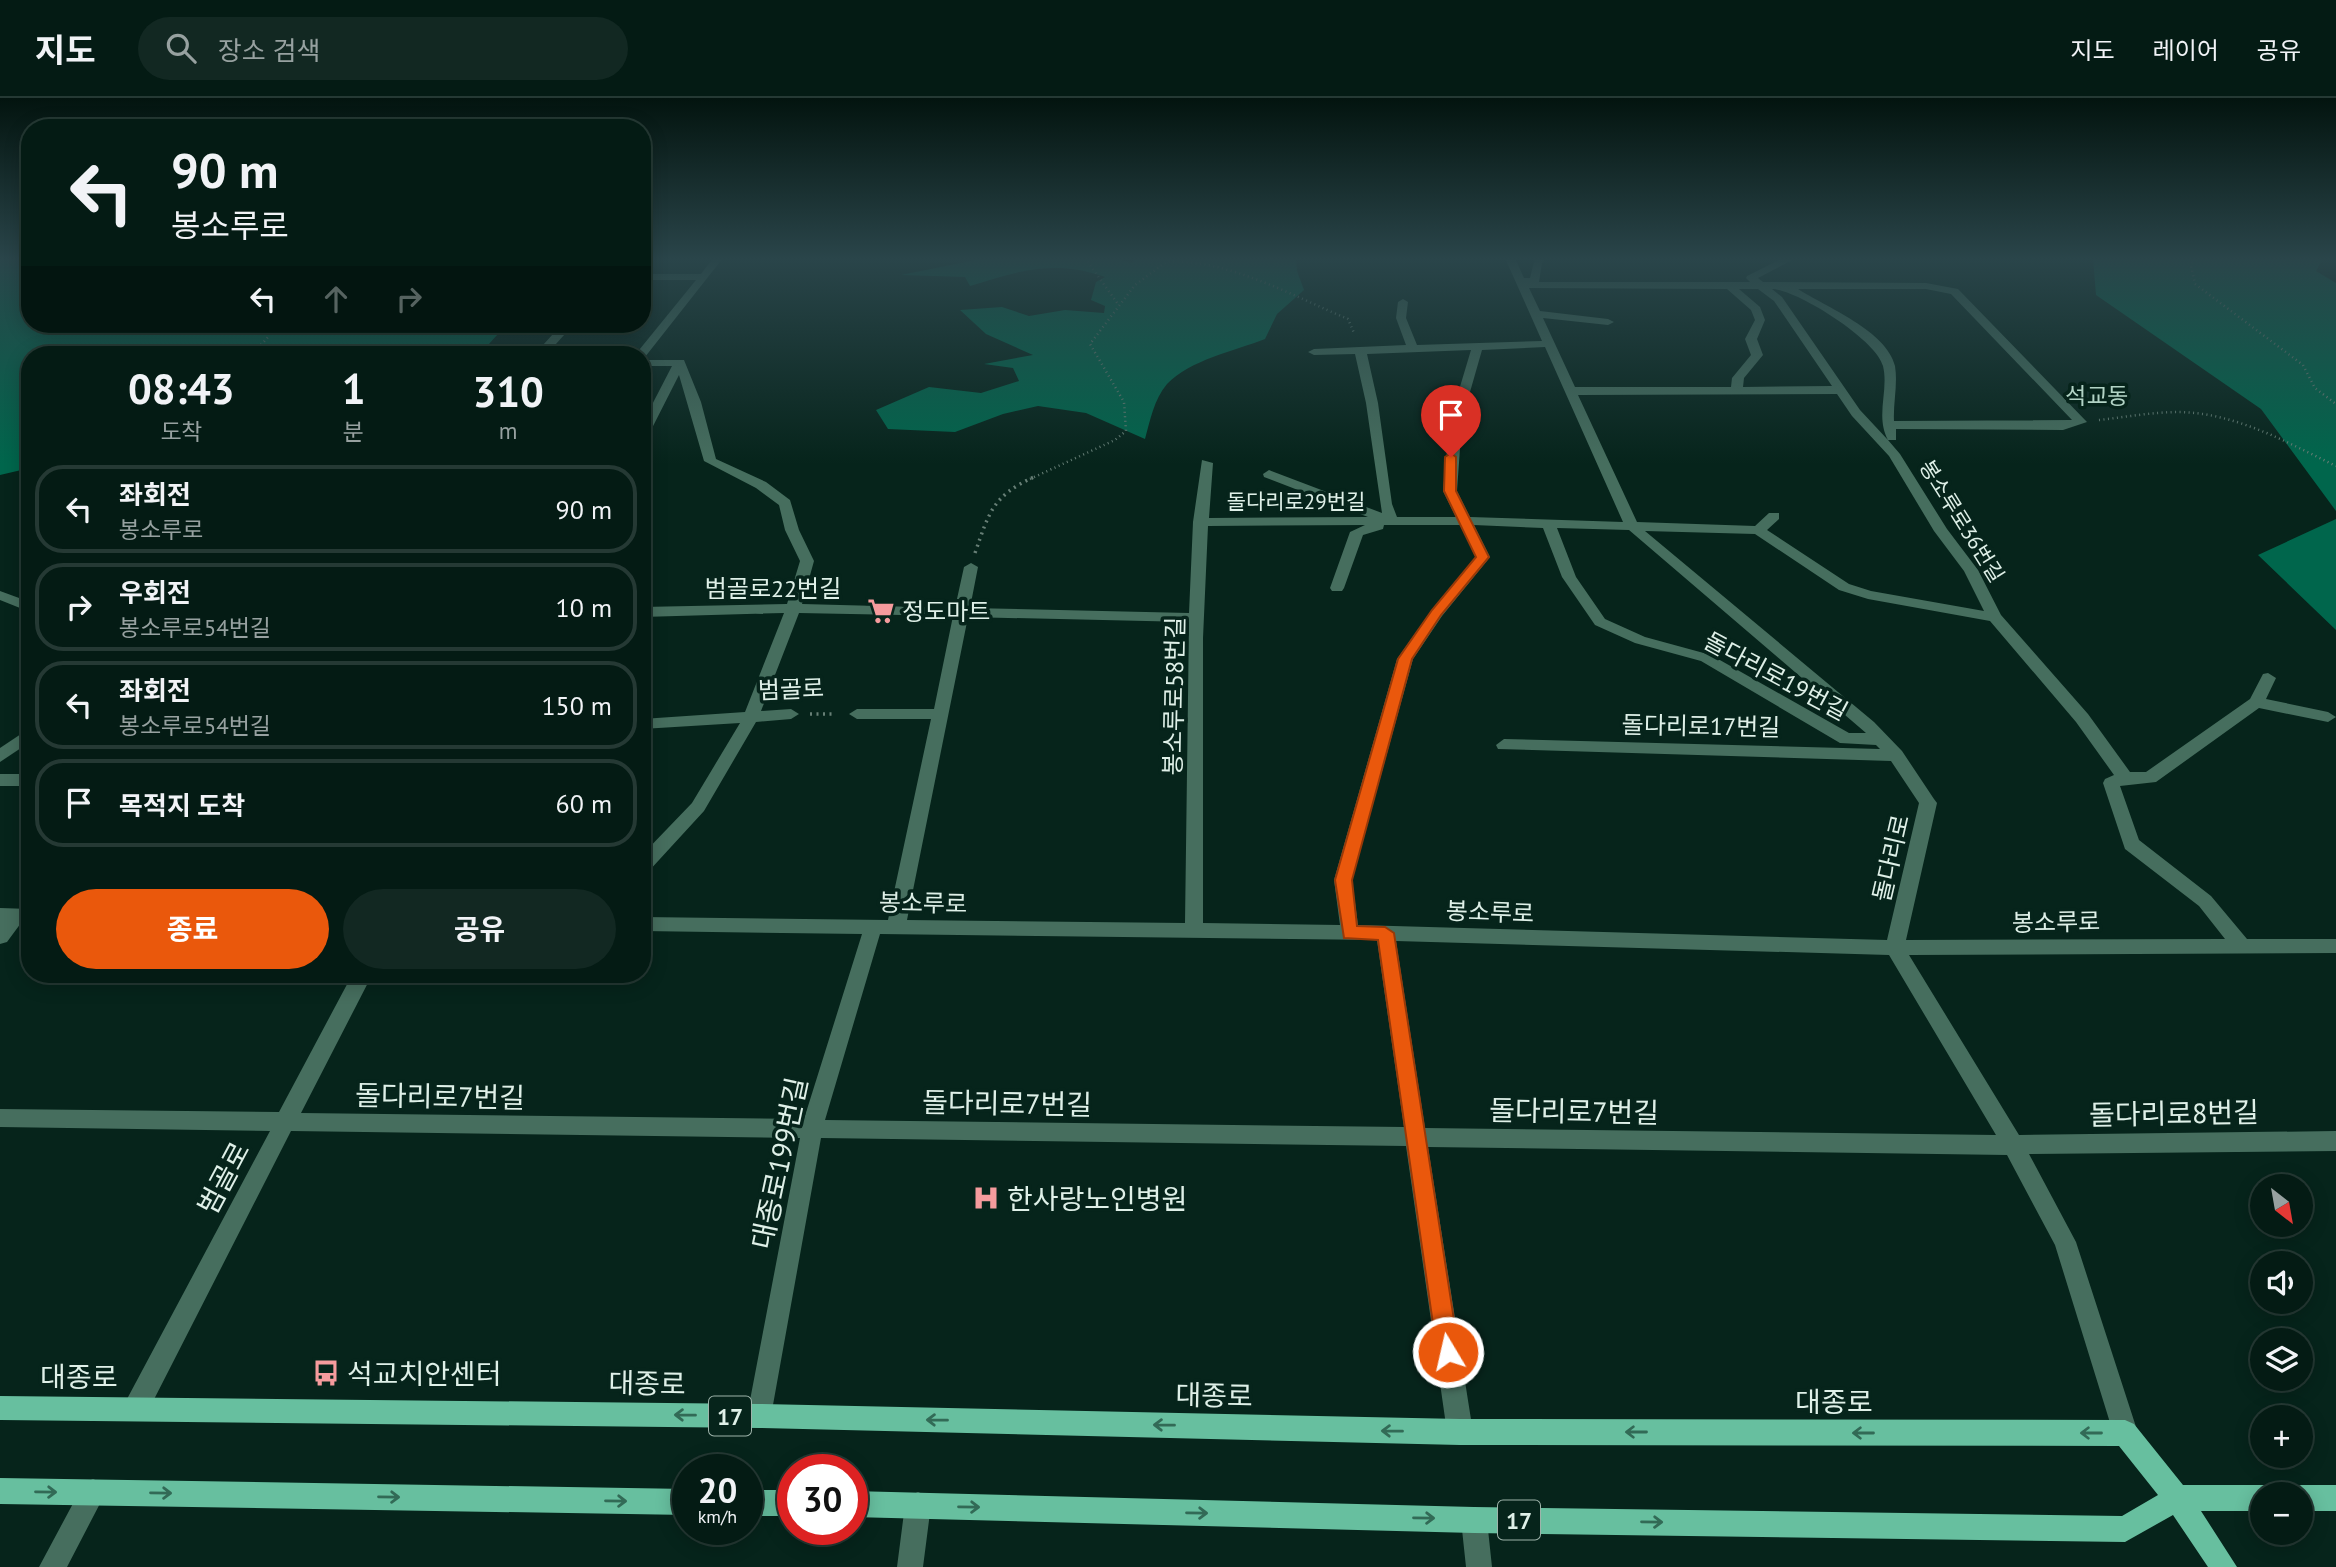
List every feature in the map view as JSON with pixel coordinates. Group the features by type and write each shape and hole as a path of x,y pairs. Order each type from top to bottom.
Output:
{"main road":[{"name":"대종로","path":"0,1408 759,1416 1460,1432 2124,1433"},
{"path":"2124,1433 2178,1497 2224,1567"},
{"path":"0,1491 672,1502"},
{"path":"2178,1497 2250,1498"},
{"name":"17","path":"868,1504 1474,1520 2126,1529 2178,1497"},
{"path":"2313,1498 2336,1499"}],"street":[{"path":"647,346 661,327"},
{"path":"1404,327 1412,346"},
{"name":"돌다리로","path":"1540,327 1632,526 1880,738 1896,755 1928,803 1895,948"},
{"path":"1737,389 1738,378 1757,355 1751,339 1757,327"},
{"name":"봉소루로36번길","path":"1797,327 1839,390 1894,454 1941,531 1970,570 1995,617 2082,718 2125,778"},
{"path":"1851,327 1865,334 1880,350 1889,366 1888,425 1894,442 1894,454"},
{"path":"1988,327 2081,422"},
{"path":"548,346 560,333"},
{"path":"1314,352 1412,346 1548,344"},
{"path":"1350,933 1343,880 1405,659 1437,612 1483,557 1450,491 1455,420 1478,345"},
{"name":"돌다리로29번길","path":"1360,349 1372,403 1385,504 1392,522"},
{"path":"651,363 680,362"},
{"path":"651,418 680,362"},
{"path":"651,857 698,807 751,717 793,608 807,561 792,530 785,503 761,485 710,461 695,402 680,362"},
{"path":"1570,391 1839,390"},
{"name":"봉소루로36번길","path":"1888,425 2063,426 2081,422"},
{"name":"봉소루로58번길","path":"1194,931 1197,618 1200,522 1207,463"},
{"path":"1269,474 1392,522"},
{"path":"1774,516 1758,530 1844,587 1868,596 1995,617"},
{"name":"돌다리로29번길","path":"1200,522 1463,521 1758,530"},
{"name":"돌다리로29번길","path":"1337,588 1357,532 1392,522"},
{"name":"돌다리로19번길","path":"1548,523 1569,577 1600,622 1640,640 1706,658 1846,739 1880,738"},
{"path":"895,927 971,567"},
{"path":"0,595 21,604"},
{"name":"범골로22번길","path":"651,612 793,608 1197,618"},
{"path":"2241,945 2205,901 2131,844 2111,783 2125,778 2150,778 2256,702 2268,678"},
{"path":"2256,702 2328,718"},
{"name":"범골로","path":"651,723 791,714"},
{"name":"범골로","path":"857,714 941,714"},
{"path":"0,756 21,740"},
{"name":"돌다리로17번길","path":"1504,746 1896,755"},
{"path":"0,780 21,780"},
{"path":"0,937 16,915"},
{"name":"봉소루로","path":"651,924 1385,933 1895,948 2336,946"},
{"name":"대종로199번길","path":"759,1416 812,1129 873,927"},
{"path":"1385,933 1460,1432"},
{"path":"1895,948 2013,1145 2065,1242 2124,1433"},
{"name":"범골로","path":"136,1408 358,983"},
{"name":"돌다리로7번길","path":"0,1118 2013,1145"},
{"name":"돌다리로8번길","path":"2013,1145 2336,1141"},
{"path":"52,1567 93,1492"},
{"path":"910,1567 918,1505"},
{"path":"1474,1520 1479,1567"}],"path":[{"path":"971,567 992,506 1018,485 1115,440 1126,430 1127,418 1118,384 1089,349 1103,327"},
{"path":"1351,327 1360,349"},
{"path":"2251,327 2302,365 2315,388 2336,404"},
{"path":"2081,422 2180,412 2222,418 2271,435 2336,466"},
{"name":"범골로","path":"791,714 857,714"}],"green space":[{"path":"0,327 21,327 21,333 499,333 487,346 21,346 21,470 0,475"},
{"path":"978,327 1271,327 1265,339 1200,362 1167,384 1156,403 1145,439 1086,413 1038,406 1003,414 955,432 888,429 876,410 929,387 981,393 1019,381 1013,368 984,364 1033,355 986,334"},
{"path":"2142,327 2336,327 2336,511 2261,409"},
{"path":"2336,519 2336,630 2258,555"}],"place":[{"name":"정도마트","path":"881,611"},
{"name":"한사랑노인병원","path":"986,1198"},
{"name":"석교치안센터","path":"326,1373"}],"district":[{"name":"석교동","path":"2097,395"}],"route":[{"path":"1448,1352 1385,933 1350,933 1343,880 1405,659 1437,612 1483,557 1450,491 1451,457"}]}
